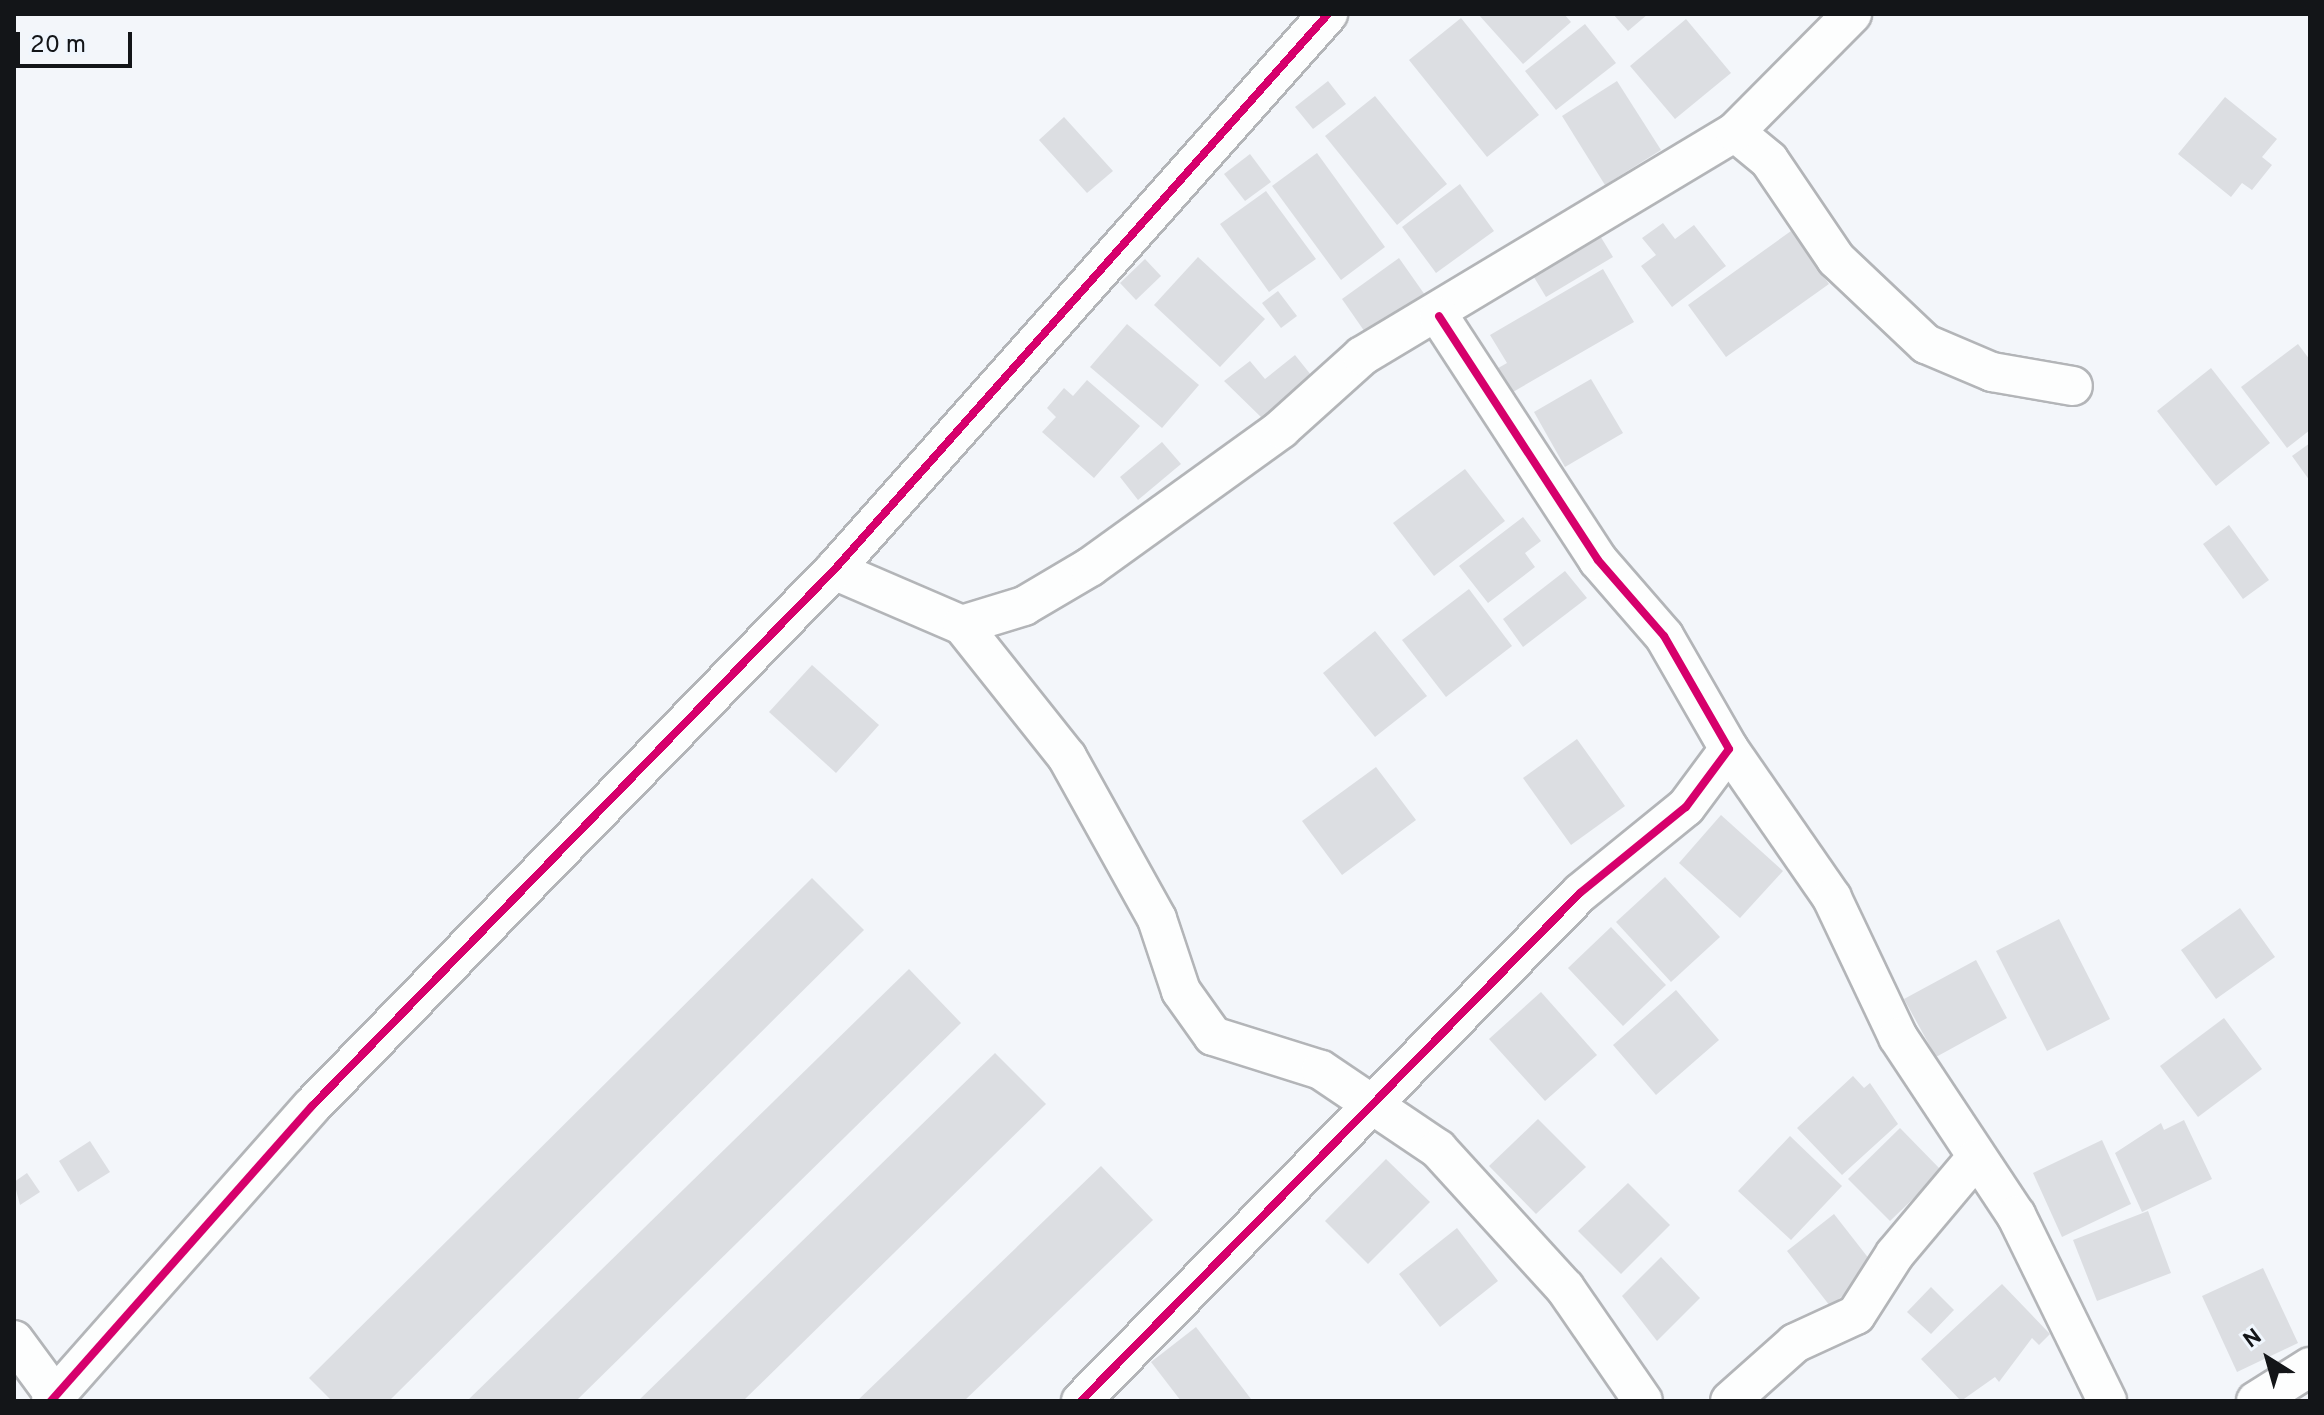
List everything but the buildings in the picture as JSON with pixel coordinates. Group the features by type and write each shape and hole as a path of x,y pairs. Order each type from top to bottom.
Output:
{"street":[{"path":"14,1340 55,1400 312,1106 834,570 1328,14"},
{"path":"962,625 1024,606 1090,567 1281,429 1362,356 1439,316 1735,132 1852,14"},
{"path":"1735,132 1769,160 1836,259 1926,344 1992,372 2073,386"},
{"path":"1439,316 1580,534 1664,636 1729,749 1832,898 1898,1037 1975,1159 2016,1215 2107,1401"},
{"path":"834,570 962,625 1067,757 1157,919 1181,991 1213,1036 1321,1070 1375,1103 1438,1149 1565,1288 1643,1401"},
{"path":"1081,1401 1580,893 1686,807 1729,749"},
{"path":"1730,1401 1795,1343 1856,1315 1895,1254 1975,1159"},
{"path":"2256,1401 2310,1367"}],"cycle path":[{"path":"51,1401 312,1106 834,570 1328,14"},
{"path":"1081,1401 1580,893 1686,807 1729,749 1664,636 1598,560 1439,316"}]}
